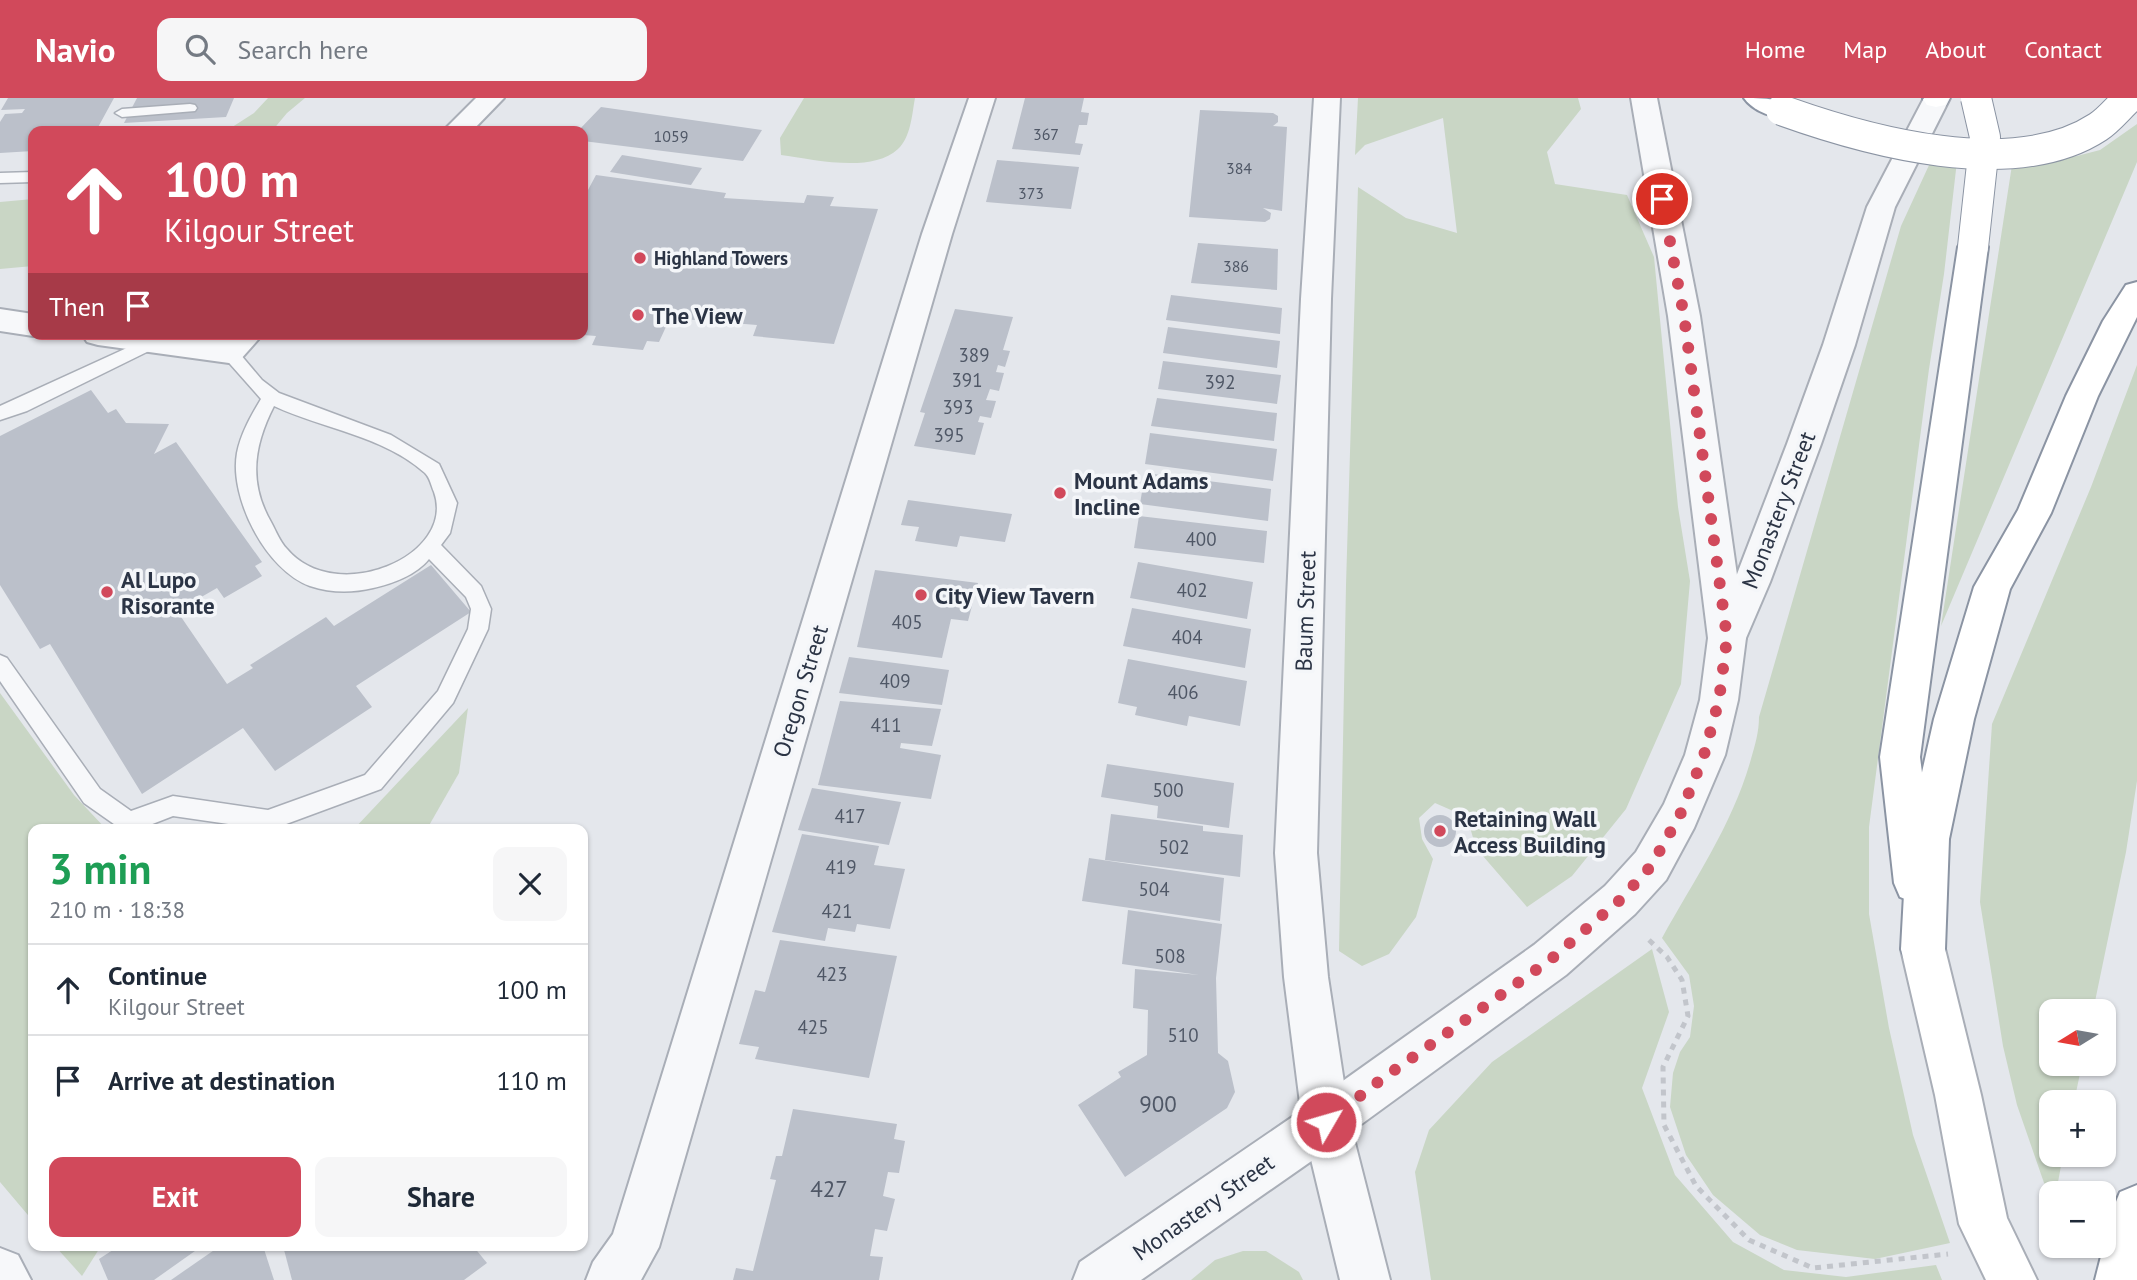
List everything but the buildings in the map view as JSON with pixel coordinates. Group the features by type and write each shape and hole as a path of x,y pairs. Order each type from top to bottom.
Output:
{"main road":[{"path":"1976,98 1985,137 1973,247 1917,617 1900,757 1923,949 1958,1095 1968,1239 2012,1280"},
{"path":"1769,104 1824,127 1886,144 1942,151 2003,152 2043,147 2090,132 2110,118 2129,98"},
{"path":"1923,949 1928,839 1954,719 1992,587 2034,513 2082,396 2119,321 2137,292"},
{"path":"2120,1280 2137,1209"}],"street":[{"path":"462,126 491,98"},
{"name":"Oregon Street","path":"611,1280 634,1247 933,247 982,98"},
{"name":"Baum Street","path":"1327,98 1316,299 1296,853 1306,977 1326,1122 1365,1280"},
{"path":"1644,98 1684,316 1727,638"},
{"name":"Monastery Street","path":"1097,1280 1326,1122 1550,960 1620,900 1651,866 1680,815 1704,755 1719,700 1727,638 1752,582 1839,345 1881,207 1936,98"},
{"path":"0,303 28,300"},
{"path":"0,320 28,324"},
{"path":"139,340 238,343"},
{"path":"0,1273 6,1280"}],"lane":[{"path":"115,126 130,98"},
{"path":"122,113 190,108"},
{"path":"0,178 28,177"},
{"path":"0,413 21,406 153,342"},
{"path":"238,343 271,398 396,443 435,471 446,490 447,511 442,533 430,547 408,565 370,584 356,586 324,583 298,572 273,547 258,523 248,494 243,464 249,438 271,398"},
{"path":"0,664 92,796 129,822 173,806 268,820 373,782 446,697 478,629 481,609 474,592 430,547"}],"path":[{"path":"1648,940 1667,957 1682,980 1688,1016 1663,1067 1664,1125 1696,1186 1749,1240 1813,1268 1968,1239"}],"green space":[{"path":"268,98 305,98 276,126 234,126 254,113"},
{"path":"804,98 915,98 908,132 898,149 887,157 873,161 841,163 781,155 780,138"},
{"path":"1358,98 1578,98 1581,109 1547,152 1555,184 1627,195 1654,257 1678,507 1690,581 1681,684 1626,809 1572,876 1527,907 1476,848 1467,817 1435,803 1419,818 1422,839 1433,859 1416,917 1389,954 1362,966 1339,951 1346,585 1358,187 1406,218 1457,233 1443,118 1365,145 1355,155"},
{"path":"2137,124 2137,162 1941,626 2012,165 2100,150"},
{"path":"1957,161 1869,827 1869,914 1889,1028 1913,1135 1950,1243 1875,1259 1797,1250 1760,1235 1713,1195 1686,1155 1670,1107 1673,1073 1680,1052 1690,1037 1694,1006 1689,975 1662,938 1712,851 1743,783 1755,744 1759,717 1901,226 1930,163"},
{"path":"28,199 28,266 0,269 0,202"},
{"path":"2137,365 2137,781 2126,852 2095,999 2039,999 2039,1076 2079,1076 2077,1090 2039,1090 2039,1167 2061,1167 2058,1181 2043,1181 2017,1105 2003,1046 1980,902 1992,724 2091,487"},
{"path":"0,693 74,795 101,824 28,824 28,1215 0,1182"},
{"path":"468,708 459,773 430,824 359,824"},
{"path":"1652,949 1669,1012 1642,1088 1675,1175 1733,1242 1784,1270 1846,1277 1936,1265 1942,1280 1431,1280 1415,1172 1429,1130 1492,1062"},
{"path":"60,1251 98,1251 82,1276"},
{"path":"1243,1251 1266,1251 1299,1272 1303,1280 1191,1280 1215,1260"}],"place":[{"name":"Highland Towers","path":"640,258"},
{"name":"The View","path":"638,315"},
{"name":"Mount Adams Incline","path":"1060,493"},
{"name":"Al Lupo Risorante","path":"107,592"},
{"name":"City View Tavern","path":"921,595"},
{"name":"Retaining Wall Access Building","path":"1440,831"}],"route":[{"path":"1326,1122 1550,960 1620,900 1651,866 1680,815 1704,755 1719,700 1727,638 1684,316 1662,199"}]}
